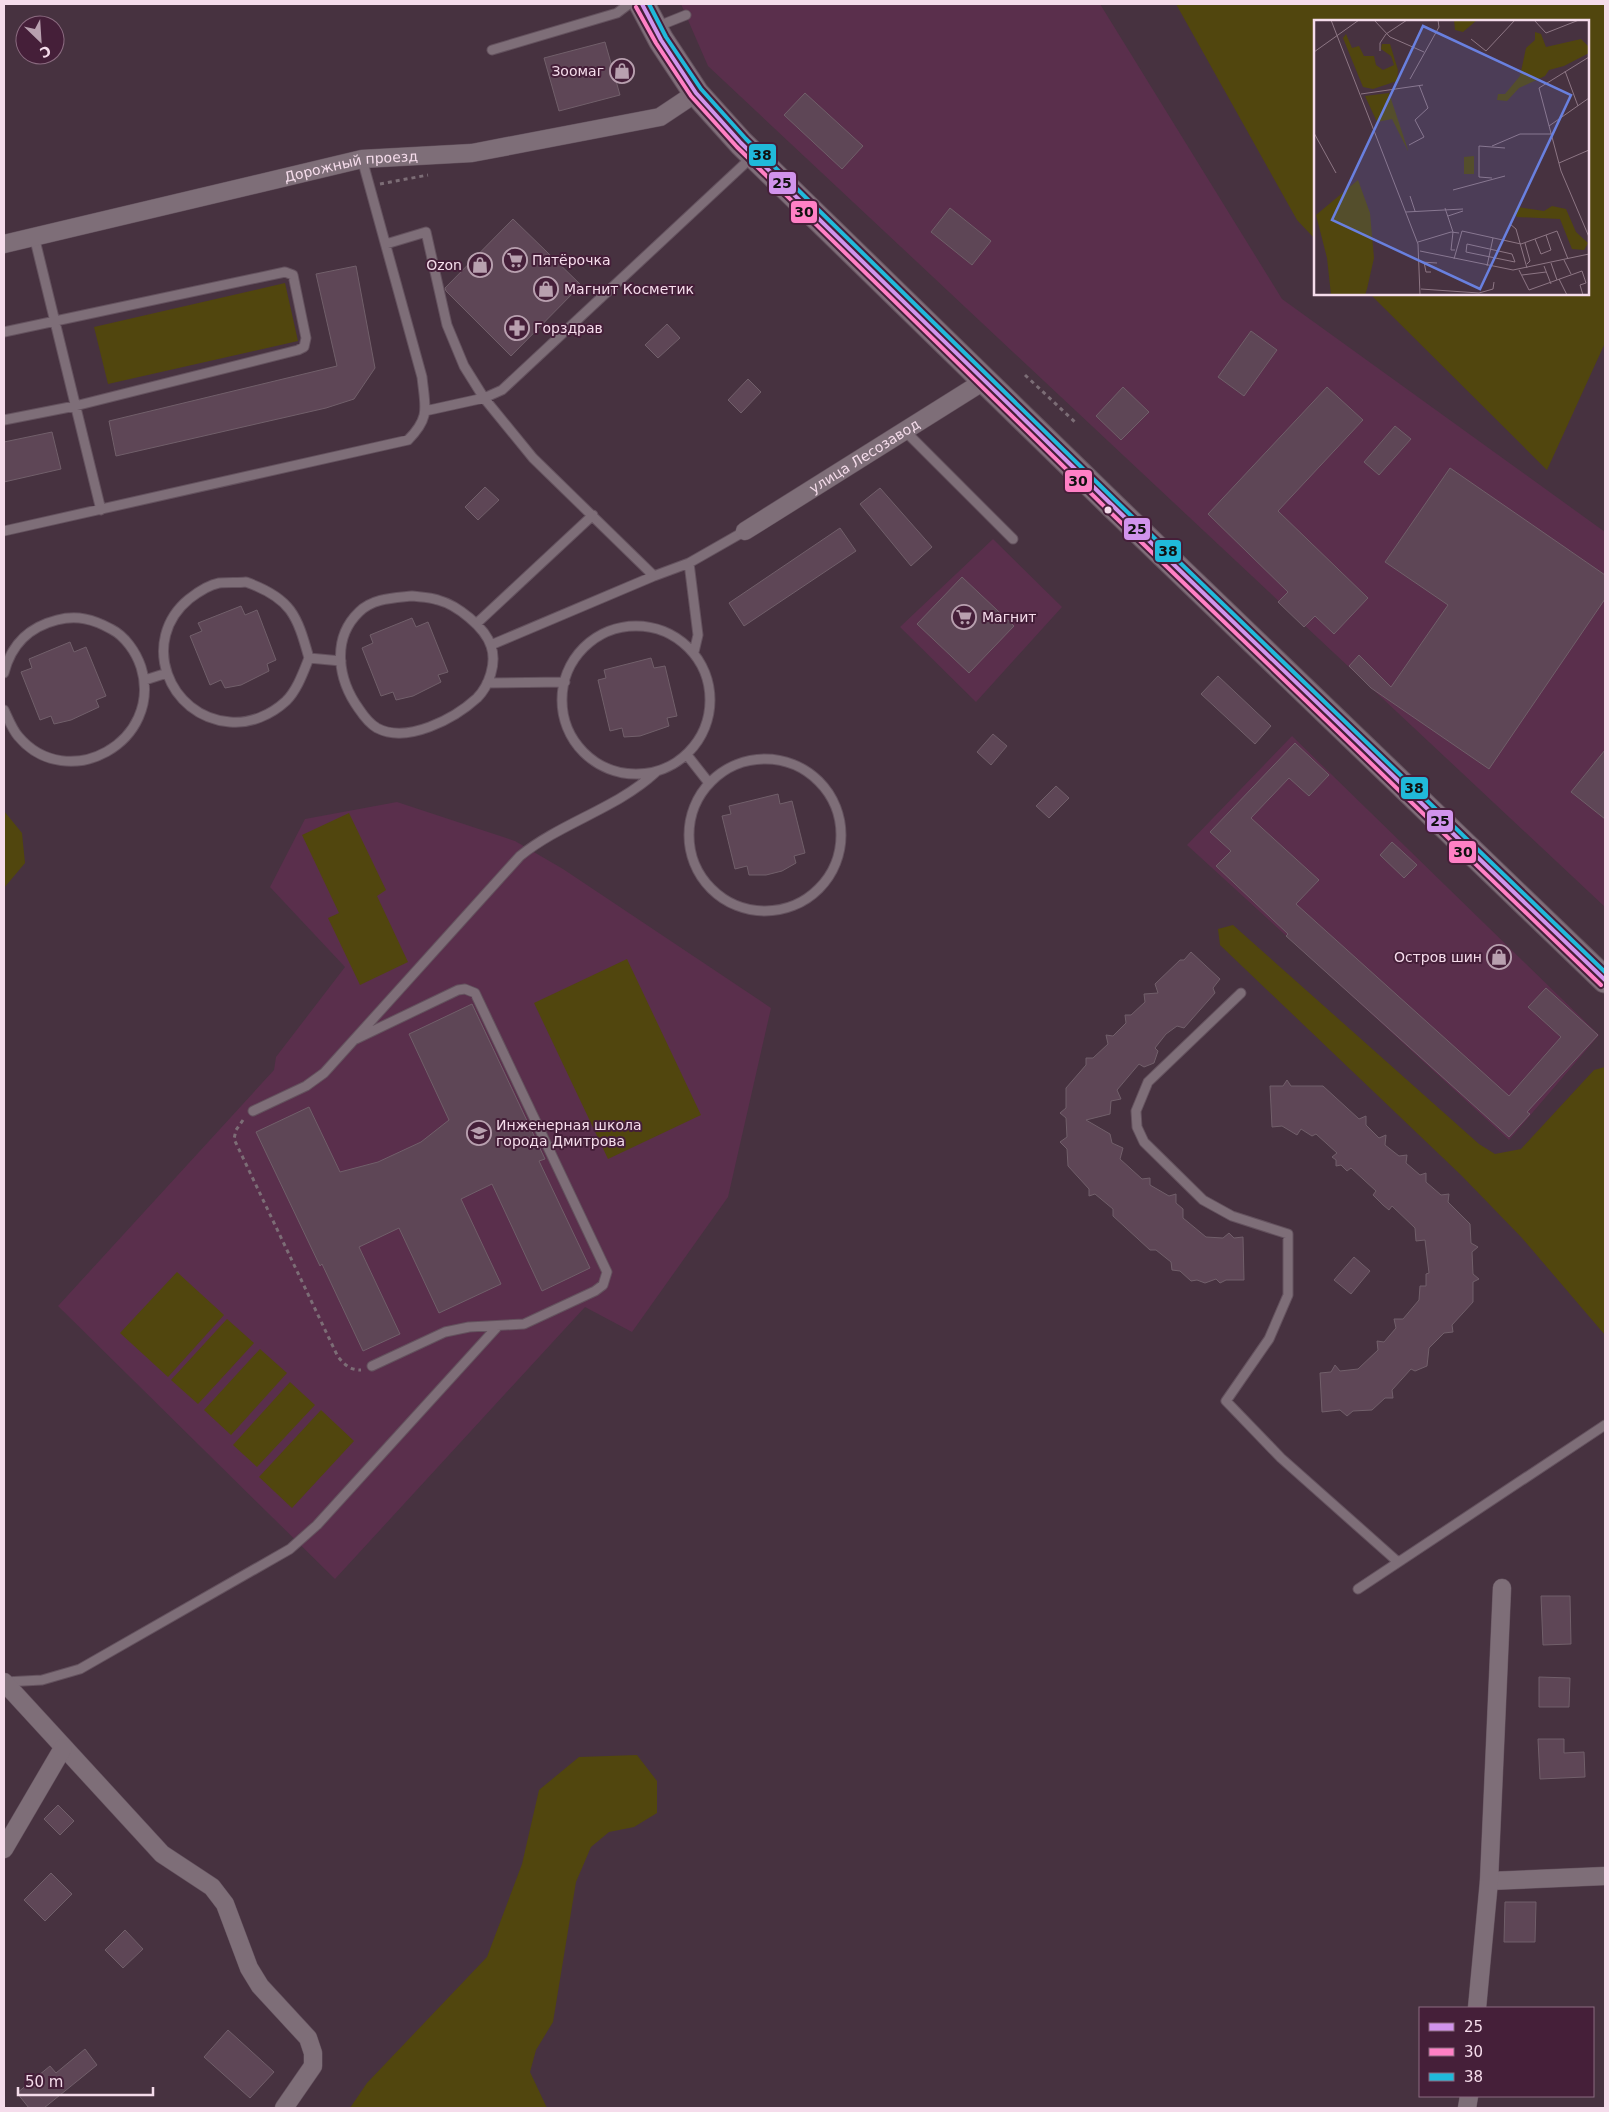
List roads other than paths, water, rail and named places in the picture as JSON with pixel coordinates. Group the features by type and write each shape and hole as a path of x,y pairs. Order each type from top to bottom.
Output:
{"main road":[{"path":"642,4 696,93 754,156 984,381 1605,980"}],"street":[{"name":"Дорожный проезд","path":"4,244 362,158 472,153 660,117 696,93"},
{"name":"улица Лесозавод","path":"745,531 984,381"},
{"path":"1477,2007 1489,1881 1502,1588"},
{"path":"4,1682 162,1854 212,1887 225,1904 249,1968 260,1986 308,2038 313,2053 313,2066 284,2108"},
{"path":"4,1849 63,1748"},
{"path":"1489,1881 1605,1876"}],"lane":[{"path":"611,4 617,13"},
{"path":"492,50 617,13 629,4"},
{"path":"655,28 686,15"},
{"path":"426,411 484,398 502,390 754,156"},
{"path":"4,531 408,440 421,427 426,411 422,377 362,158"},
{"path":"386,244 426,232 447,324 464,366 484,398 533,458 654,576"},
{"path":"34,236 74,406 101,510"},
{"path":"4,332 285,272 293,275 306,338 304,347 298,350 74,406 4,420"},
{"path":"905,430 1013,539"},
{"path":"476,624 593,515"},
{"path":"491,645 654,576 690,563 745,531"},
{"path":"690,563 698,635 694,652"},
{"path":"246,582 267,590 286,603 299,622 310,658 294,690 285,702 263,717 241,723 217,721 196,712 178,695 167,673 164,645 169,626 182,605 199,591 219,583 246,582"},
{"path":"412,596 439,600 460,610 476,624 491,645 493,665 487,683 477,698 440,723 414,732 395,733 377,727 363,714 350,697 342,675 340,649 346,630 359,612 380,599 412,596"},
{"path":"4,673 8,658 22,638 41,624 68,617 94,620 119,634 138,657 145,680 145,696 142,711 124,740 100,756 78,761 55,759 35,751 18,736 4,710"},
{"path":"253,1112 315,1080 331,1066 520,856 549,836 629,793 656,772 687,755 704,732 710,710 706,674 694,652 671,634 643,625 609,630 581,649 567,671 562,697 565,723 581,750 602,766 626,774 656,772"},
{"path":"310,658 341,661"},
{"path":"145,680 167,673"},
{"path":"487,683 565,682"},
{"path":"687,755 710,783"},
{"path":"759,758 790,762 821,782 837,808 841,843 828,878 809,898 794,906 768,912 743,909 718,896 708,886 693,864 688,827 698,796 710,783 718,773 733,765 759,758"},
{"path":"356,1038 458,990 465,988 470,990 477,997 607,1272 603,1285 595,1291 530,1322 469,1327 445,1332 372,1366"},
{"path":"1241,993 1148,1082 1136,1111 1137,1127 1144,1142 1203,1200 1232,1216 1288,1234 1288,1294 1269,1339 1226,1401 1281,1458 1398,1562"},
{"path":"4,1682 42,1680 80,1669 290,1549 317,1525 498,1326"},
{"path":"1358,1589 1605,1425"}],"place":[{"name":"Зоомаг","path":"622,71"},
{"name":"Пятёрочка","path":"515,260"},
{"name":"Ozon","path":"480,265"},
{"name":"Магнит Косметик","path":"546,289"},
{"name":"Горздрав","path":"517,328"},
{"name":"Магнит","path":"964,617"},
{"name":"Остров шин","path":"1499,957"},
{"name":"Инженерная школа города Дмитрова","path":"479,1133"}]}
